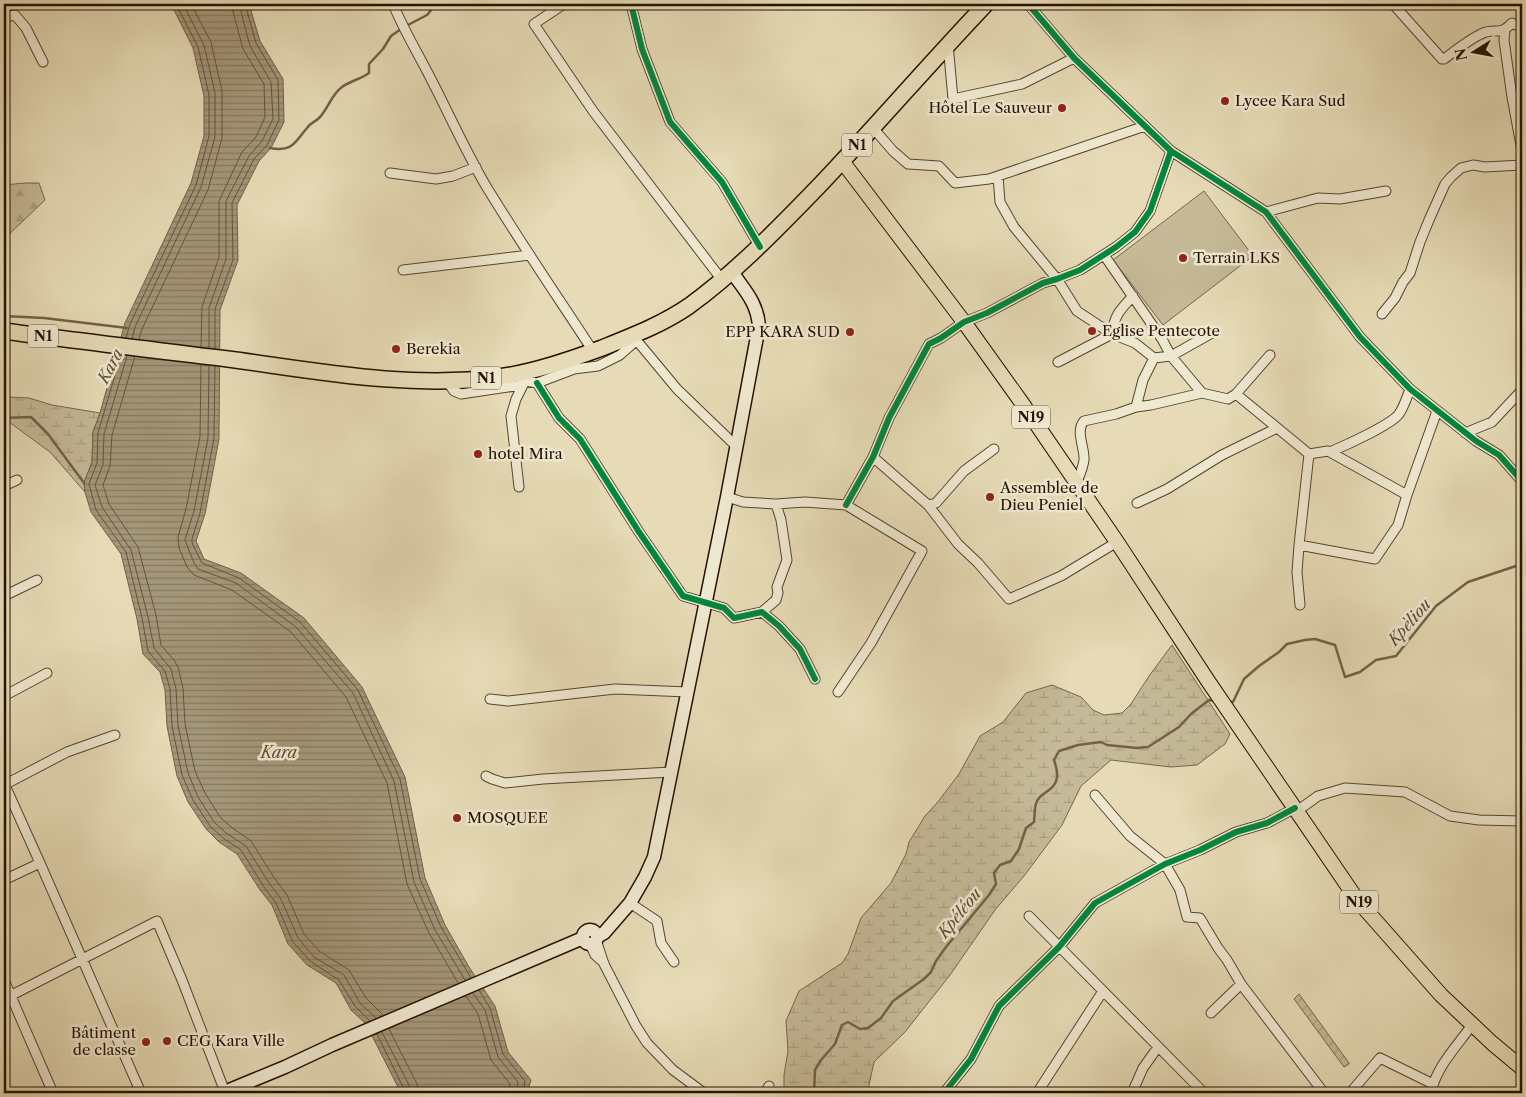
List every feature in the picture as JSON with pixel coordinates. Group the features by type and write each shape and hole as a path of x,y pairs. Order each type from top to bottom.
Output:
{"highway":[{"name":"N1","path":"4,331 360,376 427,380 497,377 522,380 551,365 635,338 688,307 727,276 760,247 842,161 986,4"}],"main road":[{"name":"N19","path":"842,161 964,322 1022,403 1117,542 1227,710 1358,901 1423,976 1492,1043 1522,1068"},
{"path":"224,1093 560,948 579,946 604,933 630,903 654,857 727,497 759,326 758,313 753,303 727,276"}],"street":[{"path":"393,4 403,29 476,167 530,255 593,351"},
{"path":"564,4 534,24 594,111 727,276"},
{"path":"631,4 642,49 670,122 722,182 760,247"},
{"path":"1028,4 1074,58 1171,151 1266,212 1360,337 1410,388 1465,433 1499,455 1522,481"},
{"path":"1393,4 1442,59 1485,32 1505,30 1512,23 1522,28"},
{"path":"4,17 15,15 26,28 43,62"},
{"path":"1505,30 1504,40 1522,151"},
{"path":"948,44 953,99 1022,84 1074,58"},
{"path":"873,128 893,151 908,164 939,166 955,183 989,179 1145,126"},
{"path":"846,505 873,457 889,418 929,344 964,322 987,313 1043,283 1080,270 1135,232 1150,211 1171,151"},
{"path":"1382,314 1396,298 1403,282 1410,273 1429,220 1445,184 1451,177 1461,168 1473,165 1485,167 1522,165"},
{"path":"390,173 436,179 453,176 476,167"},
{"path":"998,176 1000,202 1014,227 1056,279 1077,311 1112,334 1135,343 1154,358 1171,356 1212,333"},
{"path":"1266,212 1318,198 1340,199 1386,191"},
{"path":"1104,254 1162,339 1171,356 1202,393"},
{"path":"403,270 530,255"},
{"path":"1112,334 1113,321 1133,296"},
{"path":"1058,362 1112,334"},
{"path":"519,487 511,416 522,380 537,383 574,369 598,366 620,355 635,338 677,390 736,446"},
{"path":"1076,484 1084,461 1081,429 1082,424 1087,419 1116,414 1136,407 1202,393 1228,399 1236,394 1270,355"},
{"path":"1136,407 1144,380 1154,358"},
{"path":"537,383 559,418 580,439 639,532 683,596 724,608 734,618 762,612 776,600 777,587 787,560 781,520 776,504"},
{"path":"1330,452 1394,420 1400,413 1410,388"},
{"path":"1465,433 1492,422 1522,390"},
{"path":"1236,394 1309,454"},
{"path":"1299,545 1375,559 1398,525 1437,411"},
{"path":"1137,503 1167,488 1222,455 1277,428"},
{"path":"928,505 936,502 964,471 994,449"},
{"path":"1309,454 1328,450 1407,495"},
{"path":"1300,604 1297,572 1309,454"},
{"path":"873,457 928,505 958,544 978,562 1009,599 1061,576 1117,542"},
{"path":"4,486 17,480"},
{"path":"727,497 743,502 776,504 805,502 846,505 922,551 871,643 838,692"},
{"path":"4,596 37,580"},
{"path":"762,612 779,626 800,649 815,679"},
{"path":"4,696 47,674"},
{"path":"490,699 508,701 615,689 688,692"},
{"path":"115,735 67,752 4,784 141,1093"},
{"path":"486,776 505,783 671,772"},
{"path":"944,1093 971,1059 999,1006 1059,947 1095,904 1165,864 1200,850 1236,832 1267,823 1318,796 1345,788 1405,792 1450,816 1478,820 1522,821"},
{"path":"1095,795 1130,836 1165,864 1180,890 1187,917 1200,918 1242,984 1324,1093"},
{"path":"4,880 40,862"},
{"path":"630,903 657,921 661,943 674,962"},
{"path":"1029,916 1204,1093"},
{"path":"7,997 157,921 182,980 224,1093"},
{"path":"591,939 647,1044 673,1070 704,1093"},
{"path":"4,980 7,997 53,1093"},
{"path":"1211,1013 1242,984"},
{"path":"1037,1093 1103,991"},
{"path":"1350,1093 1380,1058 1432,1089 1439,1070 1472,1024"},
{"path":"1132,1093 1143,1068 1158,1047"}],"green space":[{"path":"39,183 45,200 4,239 4,185"},
{"name":"Terrain LKS","path":"1204,191 1253,256 1163,325 1113,260"},
{"path":"4,398 29,398 52,405 100,413 93,432 92,462 84,483 85,492 50,452 9,422 4,425"},
{"path":"1172,645 1230,734 1225,744 1197,765 1171,767 1111,760 1081,786 1062,825 1024,876 995,910 950,975 905,1032 874,1062 869,1093 784,1093 784,1075 788,1051 786,1021 799,991 842,963 848,954 861,918 891,883 906,854 909,842 925,816 959,774 980,736 1003,722 1026,693 1052,685 1081,697 1093,710 1104,715 1122,713 1131,704"},
{"path":"1299,994 1349,1064 1344,1067 1294,999"}],"water":[{"name":"Kara","path":"171,4 249,4 260,41 283,79 284,122 271,148 259,161 237,205 238,260 220,310 219,439 205,514 196,541 204,559 241,573 304,618 362,687 405,777 425,878 445,925 469,967 495,1006 508,1052 531,1080 527,1093 401,1093 366,1024 351,1010 336,983 307,965 288,944 272,905 237,854 219,842 206,829 188,802 177,776 167,726 165,690 160,672 143,654 137,619 121,554 91,512 84,483 92,462 93,432 125,323 191,183 204,136 204,96 193,48"}],"waterway":[{"path":"406,26 427,15 436,4"},
{"path":"270,148 284,149 296,142 322,114 338,90 369,73 369,64 383,49 391,36 401,29"},
{"path":"4,316 44,318 127,328"},
{"path":"4,418 31,417 48,434 84,483"},
{"name":"Kpèliou","path":"1228,702 1233,702 1244,679 1287,644 1315,639 1335,645 1345,677 1360,672 1376,660 1396,656 1436,606 1468,582 1522,564"},
{"name":"Kpéléou","path":"814,1093 815,1070 835,1044 842,1025 848,1022 860,1029 868,1028 881,1018 893,1001 931,972 946,947 989,895 996,884 994,873 1000,865 1011,861 1019,849 1026,828 1034,822 1037,801 1055,784 1057,773 1054,760 1059,751 1078,745 1101,742 1107,745 1137,748 1148,747 1179,727 1191,714 1209,700 1215,701"}],"cycle path":[{"path":"631,4 642,49 670,122 722,182 760,247"},
{"path":"1028,4 1074,58 1171,151 1266,212 1360,337 1410,389 1476,441 1499,455 1522,481"},
{"path":"846,505 873,457 889,418 929,344 964,322 987,313 1043,283 1080,270 1116,247 1135,232 1150,211 1171,151"},
{"path":"537,383 559,418 580,439 639,532 683,596 724,608 734,618 762,612 779,626 800,649 815,679"},
{"path":"944,1093 971,1059 999,1006 1059,947 1095,903 1165,864 1200,850 1236,832 1267,823 1295,808"}],"place":[{"name":"Lycee Kara Sud","path":"1225,101"},
{"name":"Hôtel Le Sauveur","path":"1062,108"},
{"name":"Terrain LKS","path":"1183,258"},
{"name":"Eglise Pentecote","path":"1092,331"},
{"name":"EPP KARA SUD","path":"850,332"},
{"name":"Berekia","path":"396,349"},
{"name":"hotel Mira","path":"478,454"},
{"name":"Assemblee de Dieu Peniel","path":"990,497"},
{"name":"MOSQUEE","path":"457,818"},
{"name":"CEG Kara Ville","path":"167,1041"},
{"name":"Bâtiment de classe","path":"146,1042"}]}
